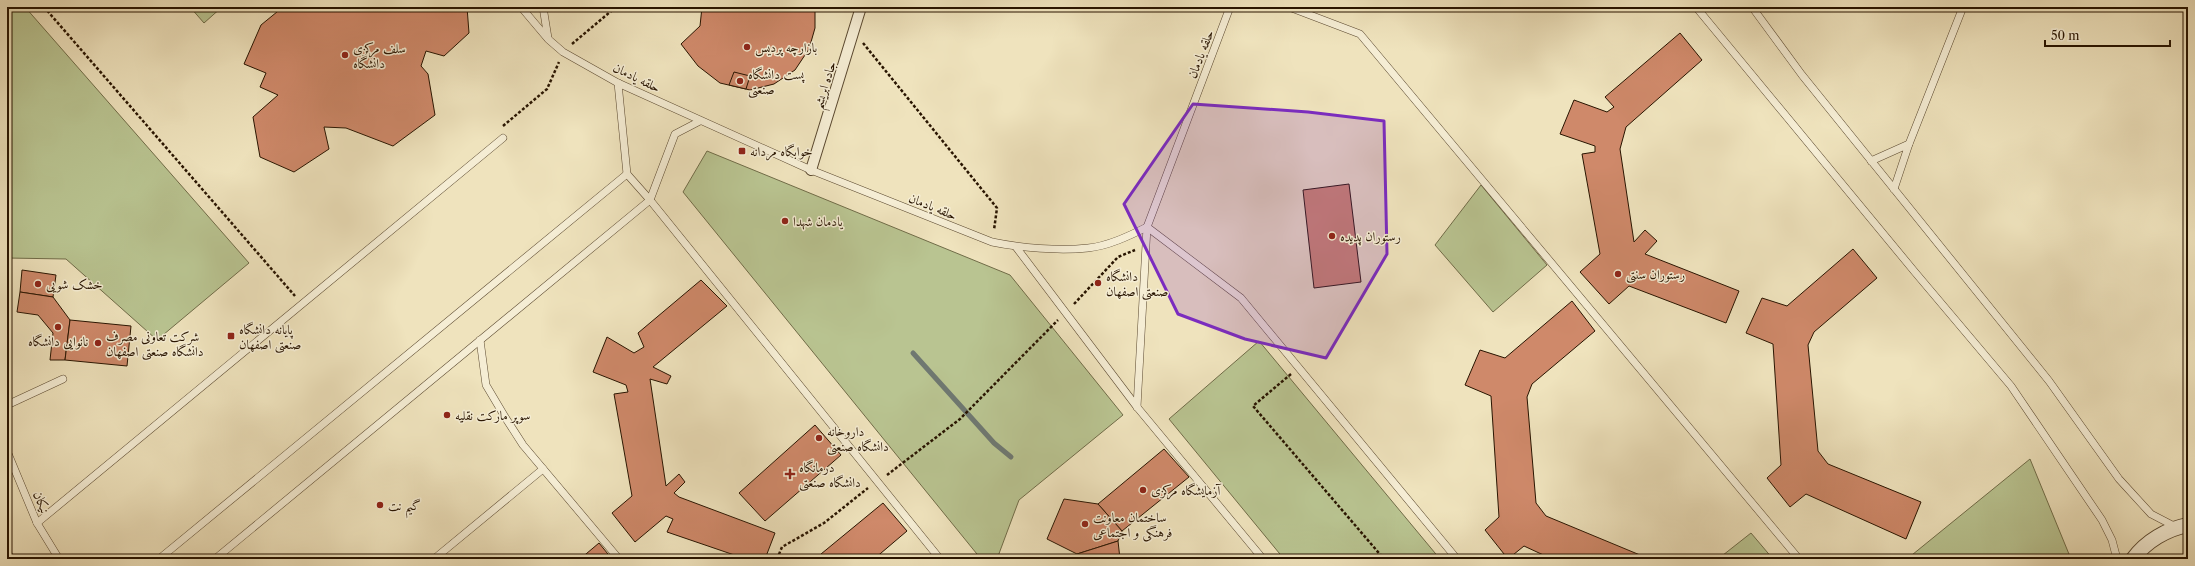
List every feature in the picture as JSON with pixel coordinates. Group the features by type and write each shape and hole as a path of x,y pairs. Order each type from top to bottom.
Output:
{"street":[{"name":"جاده ابریشم","path":"811,170 861,7"},
{"path":"2133,559 2153,539 2182,526"}],"lane":[{"name":"حلقه یادمان","path":"521,7 548,39 563,52 618,83 811,170 992,242 1016,247 1089,248 1126,237 1147,227 1230,7"},
{"path":"543,7 548,39"},
{"path":"1289,7 1360,34 1799,559"},
{"path":"1696,7 2011,386 2102,520 2112,540 2116,559"},
{"path":"1752,7 1802,75 2049,381 2118,480 2151,514 2182,526"},
{"path":"1894,189 1909,144 1963,7"},
{"path":"618,83 627,174 650,200 940,559"},
{"path":"215,559 650,200 675,134 700,121"},
{"path":"37,523 503,138"},
{"path":"1871,161 1909,144"},
{"path":"159,559 627,174"},
{"path":"1147,227 1241,298 1457,559"},
{"path":"1137,408 1147,227"},
{"path":"1016,247 1137,408 1263,559"},
{"path":"480,340 486,385 523,445 619,559"},
{"path":"7,405 63,379"},
{"name":"نیکان","path":"7,451 37,523 58,559"},
{"path":"434,559 543,469"}],"path":[{"path":"44,7 302,304"},
{"path":"503,138 498,131 547,89 563,52 616,7"},
{"path":"854,32 997,208 992,242"},
{"path":"1298,367 1253,406 1384,559"},
{"path":"960,418 986,393"}],"highlighted area":[{"path":"1193,104 1308,112 1384,121 1387,254 1326,358 1245,339 1178,314 1124,204"}],"green space":[{"path":"7,7 25,7 249,263 157,340 66,259 7,258"},
{"path":"190,7 222,7 204,23"},
{"path":"707,151 1010,275 1123,415 1019,500 997,559 981,559 683,192"},
{"path":"1481,185 1547,265 1493,312 1435,245"},
{"path":"1259,341 1440,559 1284,559 1169,419"},
{"path":"2030,459 2071,559 1907,559"},
{"path":"1751,533 1773,559 1718,559"}],"building":[{"path":"283,7 467,7 469,33 444,56 426,51 421,66 428,74 435,115 393,146 346,128 324,127 329,149 294,172 260,157 253,117 278,95 260,87 266,73 244,64 261,25"},
{"name":"بازارچه پردیس","path":"702,7 815,7 815,28 809,49 795,70 774,84 750,90 720,83 698,66 681,44 700,26"},
{"path":"1680,33 1702,60 1626,127 1620,149 1634,242 1645,230 1657,241 1645,254 1739,291 1726,323 1629,286 1609,304 1580,272 1600,254 1582,154 1595,152 1595,146 1560,134 1574,100 1607,112 1614,107 1605,97"},
{"name":"پست دانشگاه صنعتی","path":"734,72 750,76 746,89 729,85"},
{"name":"رستوران پدیده","path":"1349,184 1361,282 1314,288 1303,190"},
{"path":"1853,249 1877,278 1814,332 1808,345 1818,451 1828,464 1921,502 1906,539 1806,494 1790,507 1767,478 1781,465 1773,344 1746,333 1762,298 1787,306"},
{"name":"خشک شویی","path":"22,270 56,275 53,297 20,292"},
{"path":"701,280 727,306 653,367 671,376 667,384 650,379 666,486 679,474 685,482 674,493 679,497 775,533 765,559 746,559 667,532 673,519 666,516 635,542 612,513 632,496 614,394 628,392 626,385 593,372 607,337 634,353 644,347 638,333"},
{"name":"نانوایی دانشگاه","path":"20,292 53,297 70,320 65,360 50,360 53,333 38,315 17,312"},
{"path":"1572,301 1595,331 1532,384 1527,397 1536,503 1546,516 1640,555 1638,559 1552,559 1524,546 1508,559 1485,530 1499,517 1491,396 1465,385 1480,350 1505,358"},
{"name":"شرکت تعاونی مصرف دانشگاه صنعتی اصفهان","path":"70,320 131,326 127,366 65,360"},
{"name":"درمانگاه دانشگاه صنعتی","path":"815,425 841,455 765,521 739,493"},
{"name":"آزمایشگاه مرکزی","path":"1164,449 1189,477 1122,531 1098,504"},
{"path":"1064,499 1098,504 1122,531 1118,541 1077,554 1047,539"},
{"path":"883,503 907,531 874,559 824,559 821,554"},
{"path":"1118,541 1120,559 1078,559 1077,554"},
{"path":"599,543 612,559 580,559"}],"waterway":[{"path":"913,353 994,443 1011,457"},
{"path":"7,549 13,559"}],"place":[{"name":"بازارچه پردیس","path":"747,47"},
{"name":"سلف مرکزی دانشگاه","path":"345,55"},
{"name":"پست دانشگاه صنعتی","path":"740,81"},
{"name":"خوابگاه مردانه","path":"742,151"},
{"name":"یادمان شهدا","path":"785,221"},
{"name":"رستوران پدیده","path":"1332,236"},
{"name":"رستوران سنتی","path":"1618,274"},
{"name":"دانشگاه صنعتی اصفهان","path":"1098,283"},
{"name":"خشک شویی","path":"38,284"},
{"name":"نانوایی دانشگاه","path":"58,327"},
{"name":"پایانه دانشگاه صنعتی اصفهان","path":"231,336"},
{"name":"شرکت تعاونی مصرف دانشگاه صنعتی اصفهان","path":"98,343"},
{"name":"سوپر مارکت نقلیه","path":"447,415"},
{"name":"داروخانه دانشگاه صنعتی","path":"819,438"},
{"name":"درمانگاه دانشگاه صنعتی","path":"790,474"},
{"name":"آزمایشگاه مرکزی","path":"1143,490"},
{"name":"گیم نت","path":"380,505"},
{"name":"ساختمان معاونت فرهنگی و اجتماعی","path":"1085,524"}]}
